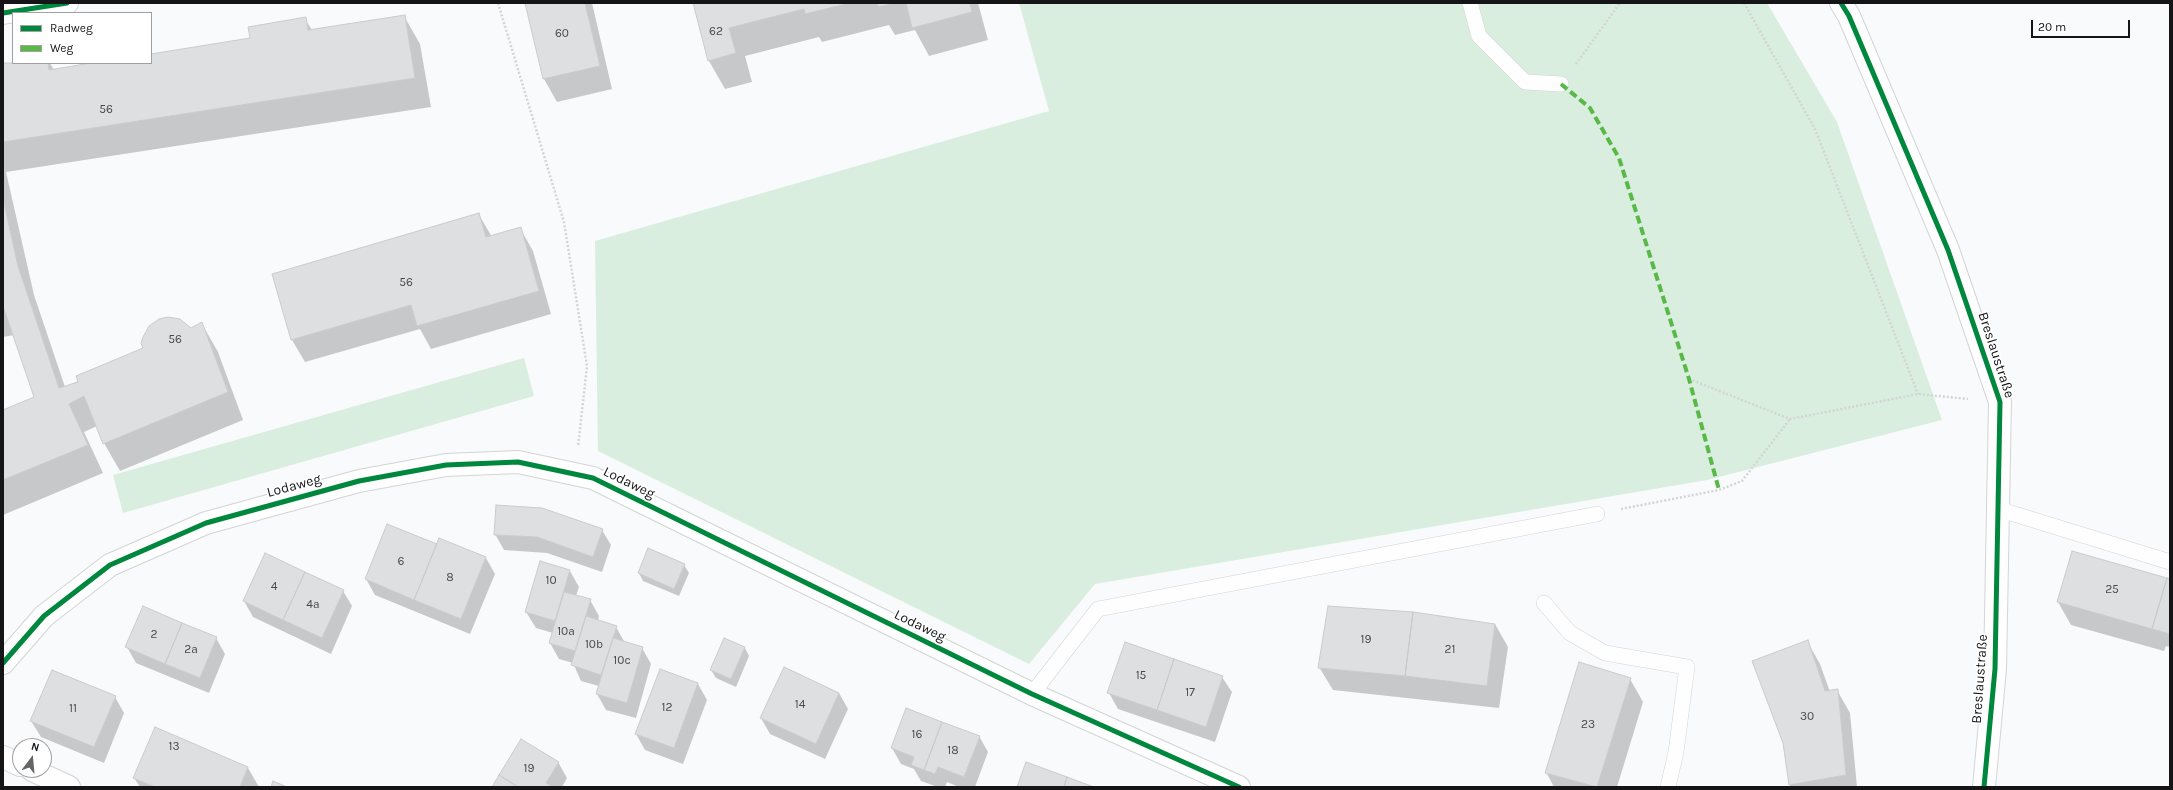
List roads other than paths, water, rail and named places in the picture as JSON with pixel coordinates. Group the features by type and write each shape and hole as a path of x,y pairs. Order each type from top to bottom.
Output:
{"street":[{"path":"3,13 67,3"},
{"name":"Breslaustraße","path":"1841,3 1849,16 1948,250 2000,402 1995,668 1984,787"},
{"name":"Lodaweg","path":"3,663 44,616 110,565 206,523 359,481 446,465 518,462 600,482 1032,694 1239,787"},
{"path":"49,778 69,787"}],"lane":[{"path":"1470,3 1479,36 1525,82 1561,84"},
{"path":"1998,509 2170,562"},
{"path":"1032,694 1098,610 1597,514"},
{"path":"1544,603 1570,633 1606,653 1687,667 1676,752 1668,787"}]}
